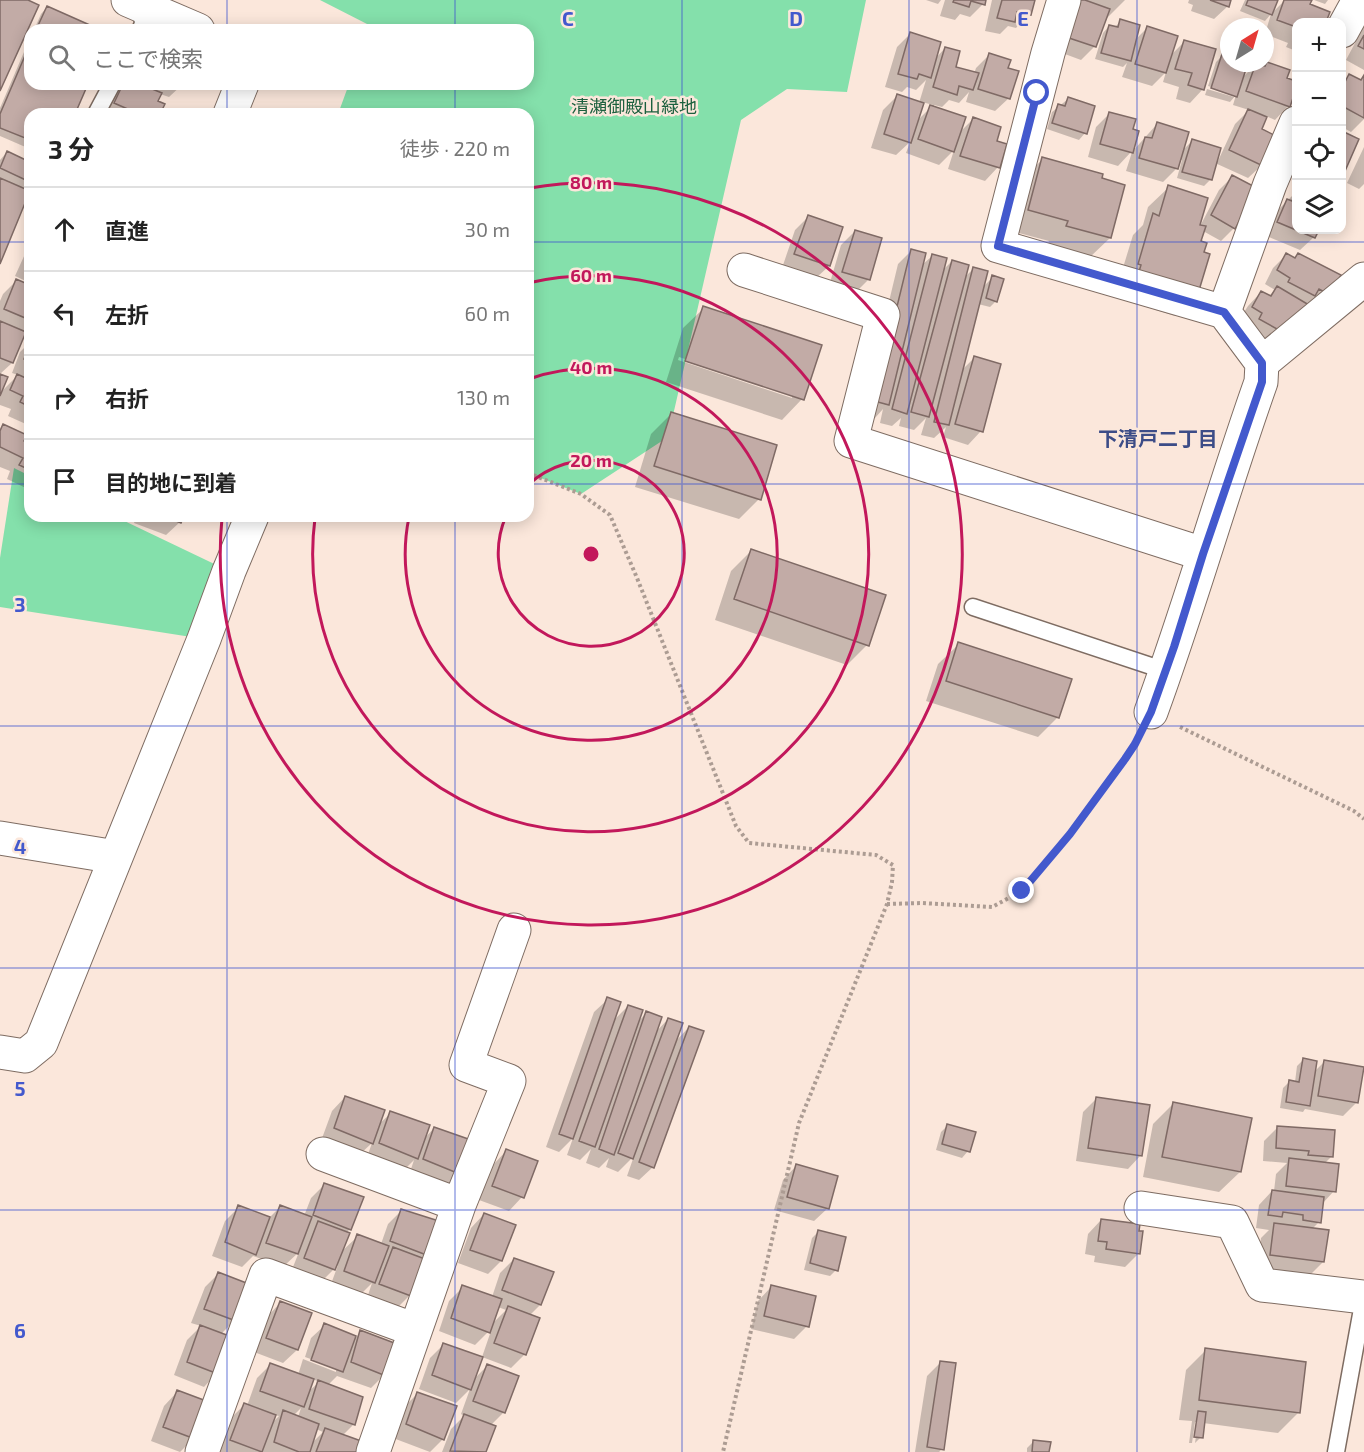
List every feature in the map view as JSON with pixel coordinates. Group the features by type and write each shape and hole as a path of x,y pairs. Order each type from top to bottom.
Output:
{"street":[{"path":"1064,0 998,246 1224,312 1262,363 1262,382 1151,712"},
{"path":"1346,22 1359,0"},
{"path":"138,9 181,24"},
{"path":"232,108 240,90"},
{"path":"1224,312 1270,184 1295,126"},
{"path":"744,270 884,315 851,441 1203,554"},
{"path":"1262,363 1364,279"},
{"path":"0,1052 25,1056 41,1043 249,522"},
{"path":"0,838 116,857"},
{"path":"382,1449 415,1330 459,1205 509,1081 466,1065 514,930"},
{"path":"323,1154 459,1205"},
{"path":"1141,1208 1232,1222 1262,1285 1364,1298"},
{"path":"202,1452 266,1275 415,1330"}],"lane":[{"path":"99,108 109,90"},
{"path":"973,607 1166,670"},
{"path":"1336,1452 1364,1298"}],"path":[{"path":"534,475 580,494 610,515 638,578 736,826 749,843 876,855 893,865 887,904 799,1123 723,1452"},
{"path":"887,904 922,903 992,908 1022,891 1070,834 1125,759 1151,712 1354,811 1364,819"}],"green space":[{"name":"清瀬御殿山緑地","path":"320,0 866,0 847,92 787,89 741,120 668,437 581,494 534,475 534,108 340,108 347,90 534,90 534,24 367,24"},
{"path":"14,468 24,473 24,522 127,522 229,571 204,639 0,607 0,558"}],"building":[{"path":"0,0 28,0 39,5 30,24 24,24 24,38 0,91"},
{"path":"954,0 986,0 985,5 971,1 969,7 953,2"},
{"path":"1002,0 1035,0 1031,15 1017,12 1015,22 997,18"},
{"path":"1080,0 1110,9 1096,47 1066,37"},
{"path":"1210,0 1231,0 1229,7"},
{"path":"1248,0 1278,0 1272,15 1246,5"},
{"path":"1284,0 1312,0 1310,4 1330,12 1328,18 1292,18 1292,26 1277,20"},
{"path":"47,6 88,24 39,24"},
{"path":"1120,19 1140,25 1131,61 1101,53 1109,25 1118,27"},
{"path":"1147,26 1178,36 1166,73 1135,64"},
{"path":"910,32 941,42 931,78 919,74 917,79 898,74"},
{"path":"1364,35 1364,49 1358,46"},
{"path":"1184,40 1216,49 1204,90 1188,85 1192,73 1175,69"},
{"path":"945,47 960,51 956,67 979,73 973,90 959,86 957,95 933,87"},
{"path":"989,53 1011,60 1008,68 1019,71 1010,99 978,89"},
{"path":"24,58 24,90 85,90 78,108 24,108 24,138 0,128 0,114"},
{"path":"1220,60 1220,72 1245,72 1237,97 1211,88"},
{"path":"1274,64 1290,70 1287,78 1292,80 1290,107 1246,91 1253,72 1274,72"},
{"path":"1349,74 1361,80 1364,75 1364,118 1346,108 1346,80"},
{"path":"120,90 155,90 162,93 158,101 165,104 163,108 125,108 114,103"},
{"path":"897,94 924,103 911,143 884,134"},
{"path":"1068,97 1095,106 1087,134 1052,123 1058,104 1065,106"},
{"path":"930,105 966,117 954,152 918,139"},
{"path":"1248,109 1267,117 1262,129 1276,136 1263,166 1229,150"},
{"path":"1109,112 1136,119 1133,129 1139,131 1133,153 1100,144"},
{"path":"973,117 1001,127 997,141 1007,144 1000,168 960,156"},
{"path":"1157,122 1189,132 1178,169 1139,158 1145,137 1152,138"},
{"path":"1346,133 1359,139 1346,169"},
{"path":"1192,139 1221,148 1212,180 1182,172"},
{"path":"7,151 24,159 24,179 0,168"},
{"path":"1042,157 1103,174 1102,178 1125,185 1111,238 1066,226 1068,221 1028,210"},
{"path":"1232,175 1257,188 1235,229 1211,215"},
{"path":"0,178 24,188 24,206 0,264"},
{"path":"1168,185 1208,198 1200,225 1206,226 1201,241 1207,243 1204,252 1210,254 1197,297 1137,278 1141,265 1138,264 1153,213 1159,216"},
{"path":"1287,199 1292,201 1292,228 1277,222"},
{"path":"808,215 843,227 830,266 794,254"},
{"path":"855,230 882,238 870,280 842,272"},
{"path":"1306,234 1317,234 1315,238"},
{"path":"911,249 926,253 889,405 874,401"},
{"path":"1286,253 1295,258 1298,253 1341,275 1330,295 1319,289 1315,296 1288,282 1290,278 1277,270"},
{"path":"932,254 947,258 907,414 892,409"},
{"path":"952,260 969,265 929,417 911,412"},
{"path":"973,267 988,271 949,425 934,422"},
{"path":"992,275 1004,279 997,302 986,298"},
{"path":"16,279 24,282 24,317 4,309"},
{"path":"1277,286 1309,305 1286,334 1259,319 1262,313 1252,307 1261,291 1271,296"},
{"path":"703,306 822,345 804,400 685,361"},
{"path":"0,321 24,331 24,337 13,363 0,358"},
{"path":"974,356 1001,364 983,432 955,424"},
{"path":"0,374 8,377 0,396"},
{"path":"17,374 24,377 24,404 20,402 23,396 10,390"},
{"path":"671,412 777,445 761,500 654,466"},
{"path":"3,424 24,434 24,467 19,465 23,458 0,447 0,431"},
{"path":"751,549 886,595 869,646 734,599"},
{"path":"958,642 1072,679 1059,718 946,681"},
{"path":"607,997 621,1002 573,1139 559,1134"},
{"path":"628,1005 643,1010 595,1147 579,1141"},
{"path":"646,1011 662,1017 614,1155 599,1149"},
{"path":"668,1018 683,1023 633,1159 618,1153"},
{"path":"689,1026 704,1031 654,1168 639,1162"},
{"path":"1303,1058 1317,1061 1310,1106 1286,1102 1289,1080 1299,1082"},
{"path":"1324,1060 1364,1067 1358,1103 1318,1096"},
{"path":"345,1096 385,1110 373,1144 334,1128"},
{"path":"1096,1097 1150,1105 1142,1156 1088,1148"},
{"path":"1173,1102 1252,1118 1241,1172 1162,1157"},
{"path":"390,1111 430,1125 418,1159 379,1143"},
{"path":"947,1124 976,1132 970,1152 942,1144"},
{"path":"1277,1126 1335,1130 1333,1157 1308,1155 1309,1151 1276,1148"},
{"path":"434,1127 474,1141 462,1175 423,1159"},
{"path":"506,1149 538,1161 524,1198 492,1186"},
{"path":"1289,1158 1339,1164 1336,1192 1286,1186"},
{"path":"796,1164 838,1176 829,1209 787,1197"},
{"path":"324,1183 364,1197 351,1230 313,1215"},
{"path":"1272,1190 1324,1197 1321,1223 1303,1220 1303,1215 1283,1212 1282,1217 1268,1215"},
{"path":"238,1205 270,1217 256,1255 225,1242"},
{"path":"280,1205 312,1217 298,1254 266,1243"},
{"path":"401,1209 442,1222 429,1256 390,1241"},
{"path":"484,1213 516,1225 502,1261 470,1250"},
{"path":"1101,1219 1140,1224 1139,1231 1143,1231 1140,1254 1106,1249 1107,1242 1098,1241"},
{"path":"318,1221 350,1233 335,1270 304,1258"},
{"path":"1274,1223 1329,1230 1324,1262 1270,1255"},
{"path":"818,1230 846,1237 838,1271 810,1263"},
{"path":"357,1234 389,1246 375,1283 344,1271"},
{"path":"393,1247 425,1259 411,1296 379,1284"},
{"path":"514,1258 554,1272 541,1305 502,1290"},
{"path":"218,1272 249,1284 236,1321 204,1309"},
{"path":"462,1285 502,1299 490,1333 451,1318"},
{"path":"771,1285 816,1296 809,1327 764,1316"},
{"path":"280,1301 312,1313 298,1350 266,1338"},
{"path":"508,1306 540,1318 526,1355 494,1343"},
{"path":"324,1323 356,1336 343,1372 311,1360"},
{"path":"200,1325 232,1337 218,1374 187,1362"},
{"path":"360,1330 397,1344 386,1376 351,1362"},
{"path":"443,1343 483,1357 471,1390 432,1375"},
{"path":"1205,1348 1306,1362 1300,1413 1199,1400"},
{"path":"940,1361 956,1363 944,1450 927,1447"},
{"path":"270,1363 314,1379 304,1407 260,1391"},
{"path":"487,1364 519,1376 505,1413 473,1401"},
{"path":"318,1380 363,1397 355,1425 309,1409"},
{"path":"177,1390 209,1402 195,1439 163,1427"},
{"path":"417,1392 457,1406 444,1440 406,1424"},
{"path":"244,1403 276,1415 262,1452 230,1440"},
{"path":"283,1410 319,1424 310,1452 299,1452 274,1442"},
{"path":"1198,1411 1206,1412 1203,1438 1194,1437"},
{"path":"464,1414 496,1426 486,1452 450,1451"},
{"path":"325,1428 364,1442 361,1452 316,1452"},
{"path":"1033,1440 1051,1442 1049,1452 1032,1452"}],"district":[{"name":"下清戸二丁目","path":"1158,439"}],"route":[{"path":"1022,891 1070,834 1125,759 1151,712 1262,382 1262,363 1224,312 998,246 1037,93"}]}
